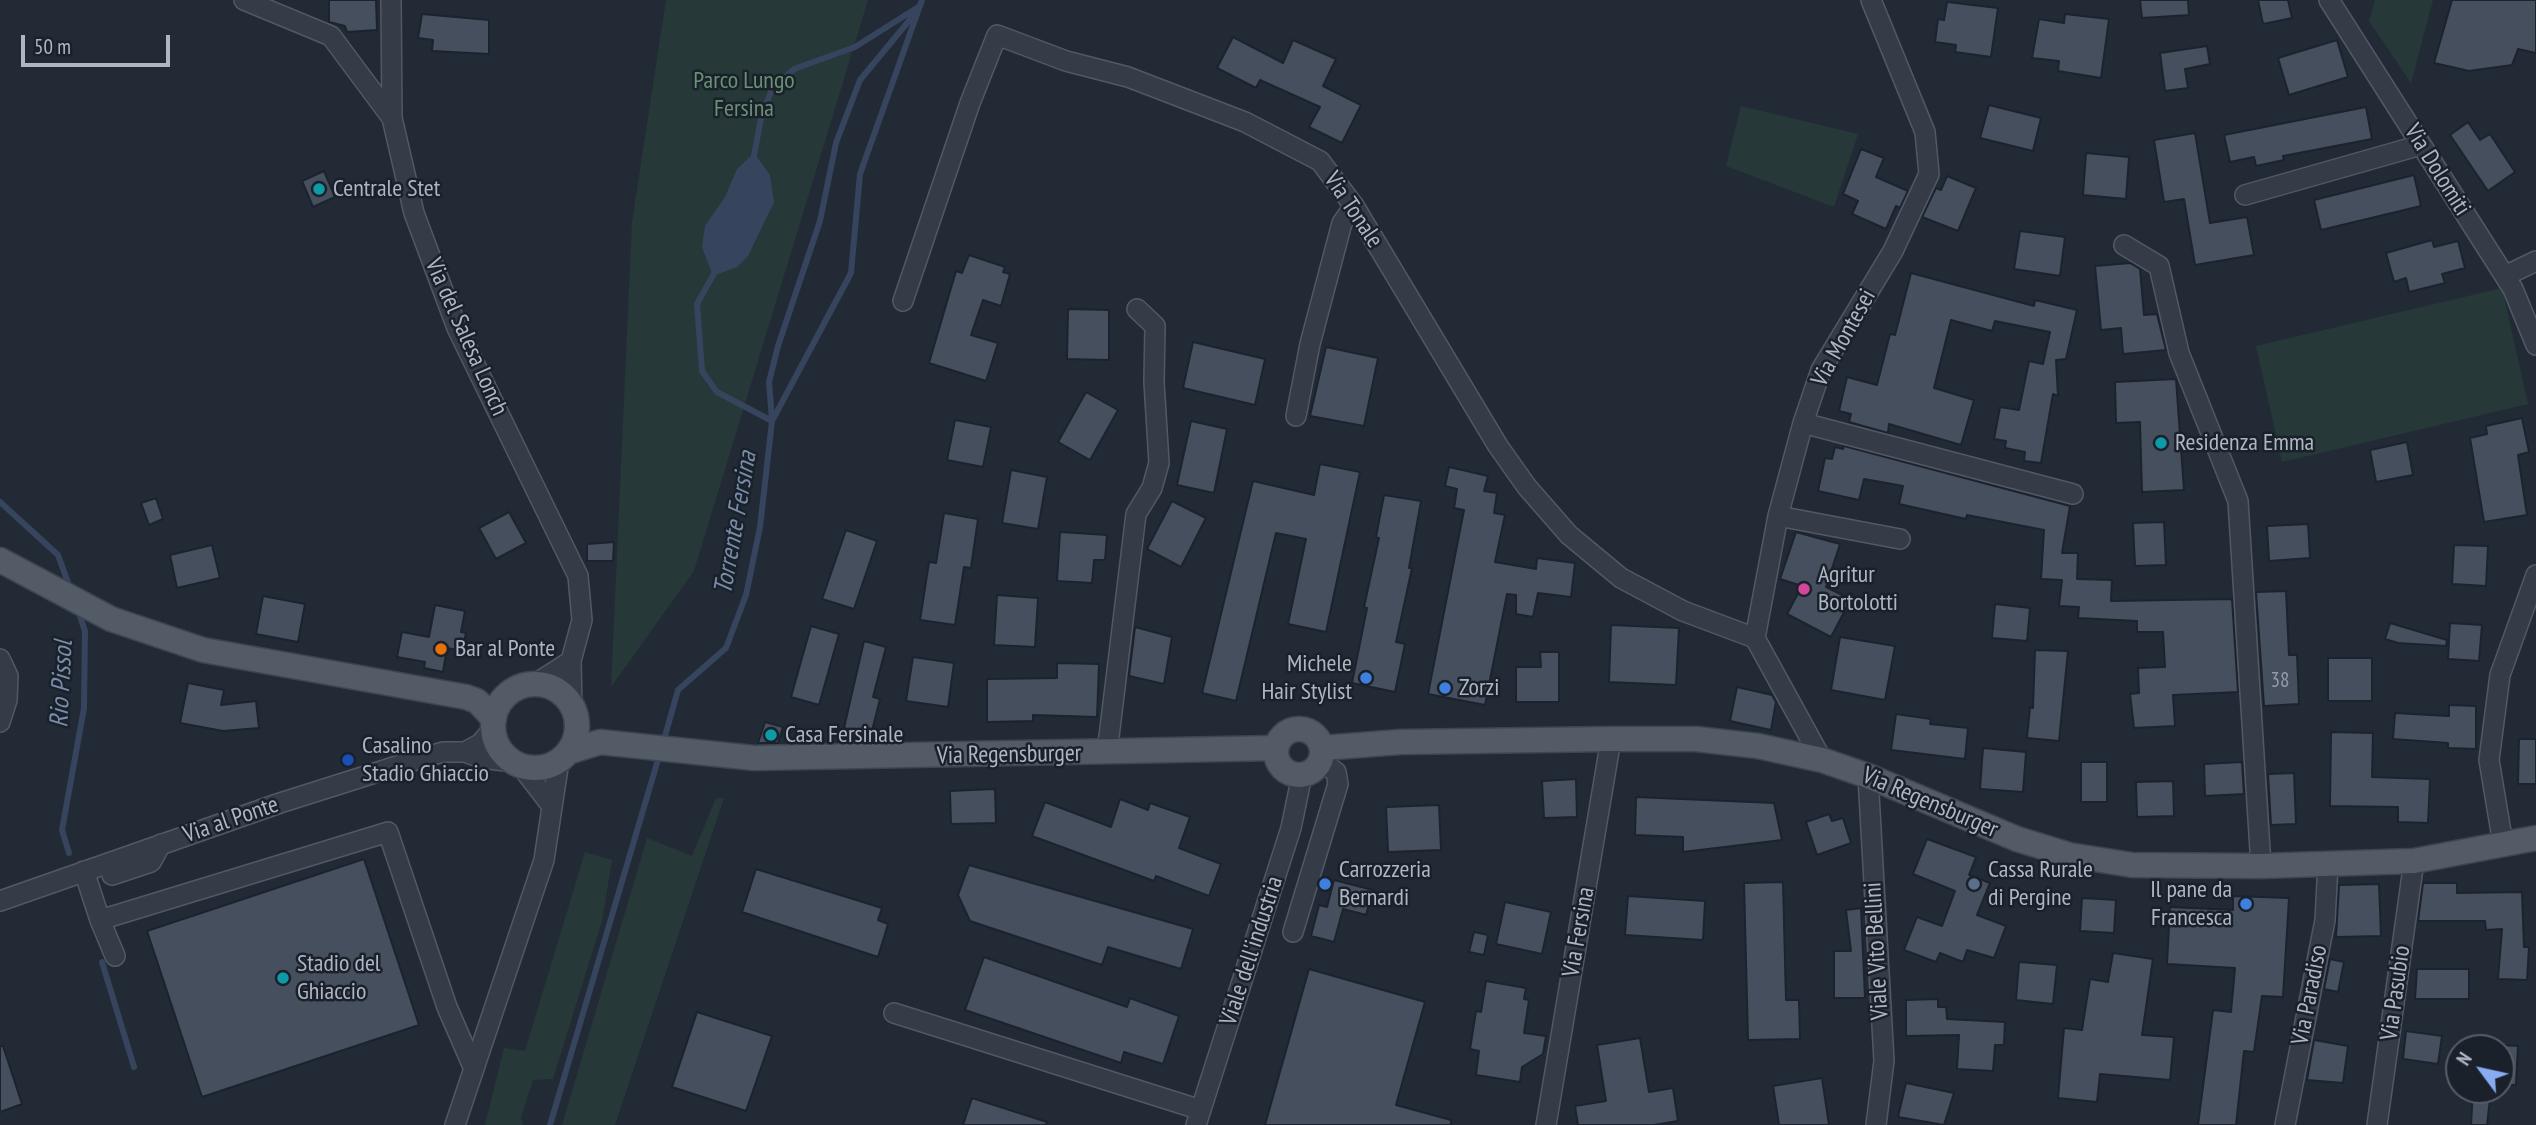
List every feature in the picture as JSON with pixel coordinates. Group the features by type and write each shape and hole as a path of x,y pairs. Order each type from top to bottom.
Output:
{"main road":[{"path":"0,560 111,619 203,650 477,701 494,724 503,754 517,764 534,768 600,741 557,690 526,687 429,690"},
{"path":"494,724 506,696 526,687"},
{"path":"564,756 576,737 574,713"},
{"path":"1296,729 1311,731 1315,761 1284,770 1276,756 1276,748 1283,735 1296,729"},
{"name":"Via Regensburger","path":"1315,761 1400,742 1696,739 1758,746 1822,760 1868,776 2017,839 2069,855 2132,865 2261,866 2414,861 2536,838"},
{"name":"Via Regensburger","path":"600,741 741,758 1107,754 1276,748"}],"street":[{"path":"244,0 331,36 392,118"},
{"name":"Via del Salesa Lonch","path":"391,0 392,118 414,213 457,328 578,576 582,620 571,661 574,713"},
{"name":"Via Montesei","path":"1755,638 1778,516 1803,423 1821,370 1892,251 1929,174 1925,132 1871,0"},
{"name":"Via Dolomiti","path":"2329,0 2505,276 2536,345"},
{"name":"Via Tonale","path":"903,301 970,103 997,35 1066,61 1128,77 1283,140 1320,161 1354,206 1498,446 1527,487 1569,535 1621,578 1683,611 1755,638"},
{"path":"2245,195 2421,145"},
{"path":"1296,416 1310,344 1342,223 1354,206"},
{"path":"2124,245 2159,266 2179,353 2238,500 2261,866"},
{"path":"2505,276 2536,261"},
{"path":"1107,754 1136,514 1152,488 1159,463 1154,382 1155,326 1137,309"},
{"path":"1803,423 2073,494"},
{"path":"1778,516 1899,539"},
{"path":"2503,844 2489,760 2500,675 2534,585"},
{"path":"1755,638 1822,760"},
{"path":"0,659 8,676 7,700 0,722"},
{"path":"526,687 571,661"},
{"path":"465,752 480,744 494,724"},
{"name":"Via Fersina","path":"1546,1125 1611,739"},
{"name":"Via al Ponte","path":"0,901 161,844 443,752 465,752 489,760 517,764"},
{"path":"455,1125 544,860 551,805 564,756"},
{"path":"1293,932 1338,784 1336,772 1315,761"},
{"name":"Viale dell'industria","path":"1198,1117 1315,761"},
{"path":"517,764 551,805"},
{"name":"Viale Vito Bellini","path":"1868,776 1884,1061 1876,1125"},
{"path":"100,920 388,832 447,1007 474,1069"},
{"path":"89,890 95,881 151,862 161,844"},
{"name":"Via Pasubio","path":"2377,1125 2414,861"},
{"name":"Via Paradiso","path":"2285,1125 2325,920 2328,864"},
{"path":"84,871 115,956"},
{"path":"894,1013 1198,1117"}],"green space":[{"name":"Parco Lungo Fersina","path":"666,0 868,0 694,571 611,687 632,222"},
{"path":"2375,0 2433,0 2411,83 2369,21"},
{"path":"1741,106 1858,134 1834,207 1726,166"},
{"path":"2502,288 2528,404 2282,462 2256,346"},
{"path":"716,798 724,798 615,1125 562,1125 647,838 692,856"},
{"path":"585,852 612,860 602,921 553,1079 533,1080 521,1117 523,1125 485,1125 504,1048 525,1051"}],"water":[{"path":"754,153 770,175 774,202 748,256 737,267 713,276 702,247 705,226 725,197 737,169"}],"building":[{"path":"329,0 376,0 377,30 347,32 345,26 329,22"},
{"path":"2140,0 2188,0 2189,15 2142,18"},
{"path":"2258,0 2288,0 2292,18 2263,24"},
{"path":"2452,0 2536,0 2536,53 2518,49 2512,65 2469,71 2434,63"},
{"path":"1947,2 1998,8 1991,57 1955,52 1956,45 1935,42 1938,19 1944,20"},
{"path":"422,14 489,20 489,54 432,51 433,40 418,38"},
{"path":"2065,14 2109,19 2101,78 2058,71 2059,61 2032,58 2039,19 2064,23"},
{"path":"1233,37 1283,63 1293,40 1336,59 1323,86 1361,105 1342,143 1309,127 1320,107 1260,80 1256,88 1217,68"},
{"path":"2337,40 2348,77 2289,95 2278,58"},
{"path":"2207,46 2210,64 2185,69 2188,88 2165,91 2160,53"},
{"path":"1989,105 2041,118 2033,151 1980,138"},
{"path":"2366,107 2372,139 2283,156 2284,160 2256,166 2254,157 2230,162 2224,135"},
{"path":"2468,122 2480,140 2490,134 2515,172 2488,191 2450,135"},
{"path":"2195,133 2210,223 2247,217 2254,255 2195,265 2184,199 2164,202 2154,140"},
{"path":"1861,149 1884,158 1876,177 1908,191 1900,208 1896,206 1886,229 1852,214 1858,201 1843,194"},
{"path":"2086,153 2129,157 2126,199 2083,195"},
{"name":"Centrale Stet","path":"324,171 335,197 313,207 302,181"},
{"path":"2414,175 2421,206 2321,230 2314,200"},
{"path":"1947,176 1976,188 1958,231 1922,217 1936,188 1941,190"},
{"path":"2020,231 2065,237 2060,276 2014,269"},
{"path":"2432,240 2434,247 2458,241 2465,268 2442,274 2445,283 2409,292 2406,278 2394,282 2386,253"},
{"path":"969,255 1005,267 1003,272 1010,274 1001,306 983,300 971,335 998,343 986,381 929,363 956,271 962,273"},
{"path":"2130,263 2140,269 2144,315 2157,314 2166,350 2123,354 2121,328 2101,330 2095,266"},
{"path":"1911,273 2034,306 2035,300 2077,310 2066,359 2056,360 2058,396 2053,394 2041,463 2024,461 2025,452 2005,448 2006,441 1994,439 2000,407 2019,410 2029,361 2043,364 2050,332 1995,321 1992,331 1951,320 1934,388 1974,400 1961,445 1889,424 1888,433 1849,422 1851,414 1839,411 1847,377 1877,385 1890,334 1895,335"},
{"path":"1068,309 1109,310 1109,360 1067,359"},
{"path":"1193,342 1265,359 1255,405 1183,388"},
{"path":"1326,347 1378,358 1364,426 1310,416"},
{"name":"Residenza Emma","path":"2176,379 2184,490 2142,492 2140,422 2116,423 2115,382"},
{"path":"1086,392 1118,410 1090,460 1058,442"},
{"path":"2522,418 2529,452 2518,455 2527,515 2484,522 2470,438 2487,434 2486,426"},
{"path":"955,420 991,427 983,467 947,460"},
{"path":"1191,421 1227,429 1214,493 1177,485"},
{"path":"2407,442 2413,475 2376,482 2370,450"},
{"path":"1844,446 2070,506 2062,553 2078,553 2077,579 2112,580 2111,601 2232,599 2238,692 2173,695 2175,726 2134,728 2130,694 2139,693 2138,668 2165,667 2163,632 2137,632 2137,621 2078,618 2079,607 2059,606 2062,580 2041,579 2044,530 1967,515 1966,519 1899,504 1903,486 1864,479 1859,500 1818,491 1825,458 1832,459 1835,447 1843,449"},
{"path":"1320,464 1360,472 1326,632 1288,624 1306,539 1276,533 1236,701 1202,693 1253,481 1314,495"},
{"path":"1449,467 1488,476 1484,491 1497,493 1494,513 1505,515 1495,562 1536,569 1537,558 1575,563 1571,597 1538,593 1533,617 1516,614 1516,595 1507,594 1485,705 1428,694 1464,510 1454,508 1457,489 1445,486"},
{"path":"1011,470 1047,477 1038,529 1002,523"},
{"path":"1384,495 1421,501 1409,568 1412,568 1396,642 1405,644 1395,692 1352,683 1367,608 1364,607 1379,538 1376,537"},
{"path":"156,498 163,519 149,525 141,503"},
{"path":"1172,501 1206,518 1181,567 1147,549"},
{"path":"509,512 526,543 496,559 479,528"},
{"path":"944,513 978,519 971,568 964,567 955,625 920,620 929,562 936,563"},
{"path":"2164,522 2166,565 2135,566 2133,523"},
{"path":"2308,524 2310,558 2269,561 2267,526"},
{"path":"846,530 877,541 854,609 822,599"},
{"path":"1060,532 1107,535 1105,560 1094,560 1092,583 1057,581"},
{"path":"1796,532 1840,544 1826,587 1851,599 1831,637 1787,614 1802,586 1780,579"},
{"path":"614,542 613,561 587,561 587,544"},
{"path":"212,545 220,578 177,588 170,555"},
{"path":"2454,545 2488,546 2486,586 2452,584"},
{"path":"2286,591 2289,655 2297,655 2299,704 2264,706 2256,592"},
{"path":"997,595 1038,598 1035,647 994,645"},
{"path":"263,596 305,604 298,642 256,634"},
{"path":"1995,604 2030,608 2027,641 1992,638"},
{"path":"435,605 465,611 461,632 466,633 462,651 447,648 443,672 424,668 425,662 397,657 402,632 429,637"},
{"path":"2390,623 2447,640 2446,646 2398,643 2385,639"},
{"path":"2450,623 2482,625 2479,661 2448,659"},
{"path":"1611,625 1679,628 1676,685 1609,682"},
{"path":"811,626 839,634 819,705 791,697"},
{"path":"1135,627 1172,637 1164,684 1129,676"},
{"path":"1840,637 1895,646 1885,700 1831,690"},
{"path":"864,641 886,647 873,697 880,699 871,735 844,728"},
{"path":"2035,650 2068,651 2059,741 2027,738 2030,707 2033,708"},
{"path":"1540,652 1559,652 1559,702 1516,702 1516,667 1541,667"},
{"path":"913,657 954,663 948,707 906,701"},
{"path":"2328,658 2372,658 2372,701 2328,701"},
{"path":"1057,663 1099,664 1097,717 1033,715 1033,721 987,722 987,679 1057,678"},
{"path":"188,683 224,690 221,705 256,701 259,728 223,731 180,723"},
{"path":"1737,687 1772,695 1776,702 1771,730 1730,721"},
{"path":"2449,705 2476,706 2476,749 2448,748 2448,743 2393,739 2395,713 2449,716"},
{"path":"1896,714 1931,719 1930,724 1968,728 1965,759 1891,750"},
{"name":"Casa Fersinale","path":"765,722 783,727 778,743 758,743"},
{"path":"2331,732 2373,733 2372,777 2430,779 2428,823 2398,822 2398,807 2330,806"},
{"path":"2519,739 2536,739 2536,784 2518,784"},
{"path":"1983,748 2026,752 2023,792 1980,789"},
{"path":"2081,762 2107,762 2107,802 2081,802"},
{"path":"2242,762 2244,794 2205,796 2204,764"},
{"path":"2294,773 2296,824 2271,825 2268,774"},
{"path":"1576,779 1577,817 1544,818 1542,781"},
{"path":"2173,781 2174,816 2137,817 2136,782"},
{"path":"995,789 996,823 951,824 950,791"},
{"path":"1636,797 1774,803 1782,840 1683,852 1683,837 1635,835"},
{"path":"1120,799 1148,810 1150,803 1190,817 1179,848 1221,864 1209,896 1156,876 1154,881 1032,836 1045,802 1111,827"},
{"path":"1439,805 1441,850 1388,852 1386,807"},
{"path":"1829,814 1832,821 1843,818 1851,843 1817,855 1806,822"},
{"path":"1927,839 1976,857 1969,875 1990,883 1977,915 2006,926 1994,958 1967,950 1963,962 1940,953 1936,962 1904,950 1917,917 1942,926 1955,891 1913,874"},
{"name":"Stadio del Ghiaccio","path":"364,859 419,1025 202,1097 147,931"},
{"path":"969,865 1193,929 1181,969 1108,947 1102,965 970,921 958,895"},
{"path":"756,869 882,908 878,920 888,924 878,957 742,912"},
{"path":"1334,880 1373,890 1366,915 1343,909 1334,942 1311,936 1319,905 1327,907"},
{"path":"1783,882 1786,1000 1799,1000 1800,1039 1748,1040 1744,883"},
{"path":"2423,883 2457,883 2457,893 2522,892 2524,947 2529,947 2527,980 2498,979 2502,929 2486,930 2485,921 2418,921"},
{"path":"2379,884 2381,936 2336,937 2339,885"},
{"path":"1628,896 1705,901 1703,940 1625,935"},
{"path":"2233,896 2289,898 2283,997 2262,996 2254,1052 2244,1051 2236,1125 2198,1125 2213,1010 2231,1012 2235,968 2167,964 2170,907 2233,910"},
{"path":"2082,898 2116,900 2114,933 2080,931"},
{"path":"1505,902 1551,912 1542,954 1496,944"},
{"path":"1861,908 1865,998 1834,998 1834,951 1851,951 1846,910"},
{"path":"1474,932 1488,935 1484,955 1469,952"},
{"path":"2113,953 2153,959 2142,1035 2174,1037 2170,1080 2100,1074 2097,1102 2058,1098 2064,1028 2082,1030 2090,979 2108,982"},
{"path":"984,957 1127,1007 1130,998 1179,1016 1163,1064 1124,1052 1121,1063 965,1010"},
{"path":"2330,959 2344,962 2338,992 2324,989"},
{"path":"2019,962 2057,965 2053,1004 2016,1000"},
{"path":"1309,969 1425,1002 1396,1105 1451,1120 1451,1125 1265,1125"},
{"path":"2417,969 2469,969 2469,999 2415,999"},
{"path":"1486,981 1526,988 1524,999 1529,1000 1524,1033 1546,1036 1543,1054 1522,1067 1520,1082 1476,1075 1479,1051 1470,1049 1476,1011 1481,1012"},
{"path":"1938,999 1938,1007 1946,1007 1947,1019 2005,1022 2004,1045 1995,1045 1993,1071 1957,1069 1959,1035 1906,1036 1906,1000"},
{"path":"697,1012 772,1036 746,1111 672,1087"},
{"path":"2406,1031 2442,1036 2438,1064 2403,1059"},
{"path":"1640,1038 1649,1092 1673,1088 1678,1121 1654,1125 1578,1125 1575,1106 1606,1101 1597,1045"},
{"path":"2314,1040 2348,1046 2343,1083 2307,1080"},
{"path":"0,1046 3,1046 22,1104 0,1112"},
{"path":"2515,1046 2518,1046 2515,1085"},
{"path":"1822,1078 1829,1125 1779,1125 1773,1086"},
{"path":"1906,1083 1954,1093 1944,1125 1898,1117"},
{"path":"972,1098 1047,1122 1046,1125 963,1125"},
{"path":"2472,1104 2489,1104 2487,1125 2471,1125"}],"waterway":[{"name":"Torrente Fersina","path":"663,743 678,690 726,648 746,595 760,527 772,421 851,273 860,174 922,0"},
{"path":"753,161 761,118 772,89 794,69 855,47 920,6"},
{"path":"772,420 769,382 778,346 820,221 836,143 860,80 917,11"},
{"path":"716,270 697,304 702,371 717,392 772,421"},
{"name":"Rio Pissol","path":"0,502 58,555 70,588"},
{"name":"Rio Pissol","path":"69,853 62,830 84,708 85,631 78,611"},
{"name":"Torrente Fersina","path":"550,1125 660,753"},
{"name":"Rio Pissol","path":"102,962 134,1067"}],"place":[{"name":"Centrale Stet","path":"319,189"},
{"name":"Residenza Emma","path":"2161,443"},
{"name":"Agritur Bortolotti","path":"1804,589"},
{"name":"Bar al Ponte","path":"441,649"},
{"name":"Michele Hair Stylist","path":"1366,678"},
{"name":"Zorzi","path":"1445,688"},
{"name":"Casa Fersinale","path":"771,735"},
{"name":"Casalino Stadio Ghiaccio","path":"348,760"},
{"name":"Carrozzeria Bernardi","path":"1325,884"},
{"name":"Cassa Rurale di Pergine","path":"1974,884"},
{"name":"Il pane da Francesca","path":"2246,904"},
{"name":"Stadio del Ghiaccio","path":"283,978"}]}
